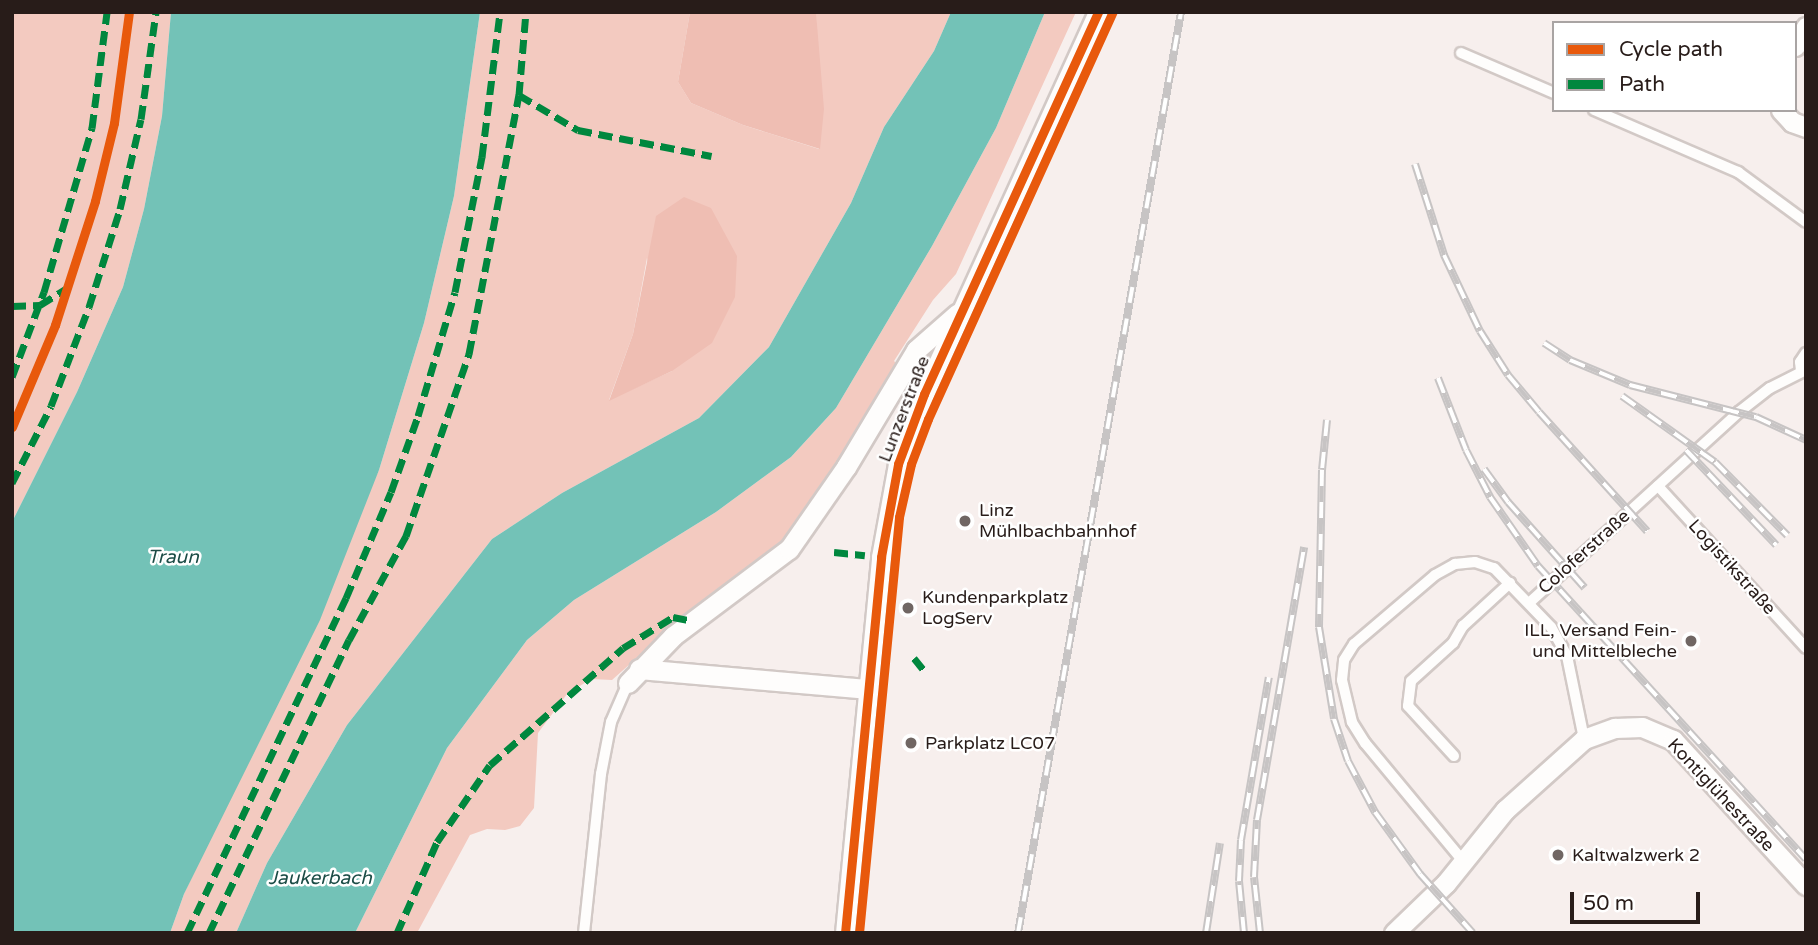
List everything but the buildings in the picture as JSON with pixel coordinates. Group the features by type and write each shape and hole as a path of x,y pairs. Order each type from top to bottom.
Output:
{"street":[{"name":"Lunzerstraße","path":"845,933 881,557 898,464 924,394 1098,12"},
{"path":"1797,43 1806,27"},
{"path":"1784,112 1792,122 1806,127"},
{"path":"634,676 683,628 789,549 846,467 916,350 963,308"},
{"path":"634,676 869,690"},
{"name":"Kontiglühestraße","path":"1584,738 1615,728 1642,727 1673,740 1806,885"},
{"path":"1394,933 1446,883 1505,810 1584,738"}],"lane":[{"path":"1461,53 1552,92"},
{"path":"1599,112 1738,172 1806,222"},
{"path":"1803,370 1800,362 1806,353"},
{"name":"Coloferstraße","path":"1584,738 1567,656 1551,627 1529,603 1739,412 1770,388 1803,370"},
{"name":"Logistikstraße","path":"1658,486 1806,648"},
{"path":"1463,862 1365,743 1352,722 1343,690 1344,660 1364,635 1435,575 1455,564 1475,562 1494,568 1529,603"},
{"path":"1454,756 1408,706 1411,681 1453,643 1463,626 1510,583"},
{"path":"584,933 601,774 611,722 634,676"}],"shaded area":[{"path":"12,12 171,12 162,116 144,209 123,287 77,392 12,522"},
{"path":"480,12 690,12 678,82 691,103 743,125 819,149 816,12 951,12 934,51 884,127 851,203 769,347 699,418 562,493 492,539 347,725 267,863 236,933 170,933 184,894 379,470 424,323 454,196","holes":["647,258 672,371 609,400 633,334"]},
{"path":"690,12 816,12 824,109 820,149 743,125 691,103 678,82"},
{"path":"1045,12 1076,12 956,274 933,300 894,361 899,366 812,503 775,549 677,622 612,680 591,679 567,694 538,733 534,808 520,826 505,830 487,829 470,835 417,933 355,933 447,748 527,640 574,600 716,512 791,457 836,408 932,246 996,128"},
{"path":"684,197 711,208 737,256 735,297 712,343 672,371 609,401 633,334 656,216"}],"water":[{"name":"Traun","path":"171,12 480,12 454,196 424,323 379,470 320,620 184,894 170,933 12,933 12,522 77,392 123,287 144,209 162,116"},
{"name":"Jaukerbach","path":"951,12 1045,12 996,128 932,246 836,408 791,457 716,512 574,600 527,640 447,748 355,933 236,933 267,863 347,725 492,539 562,493 699,418 769,347 851,203 884,127 934,51"}],"railway":[{"path":"1018,933 1181,12"},
{"path":"1415,164 1444,255 1480,331 1508,375 1647,531"},
{"path":"1544,343 1570,360 1630,385 1756,417 1806,440"},
{"path":"1438,378 1466,450 1490,497 1538,566 1806,859"},
{"path":"1622,396 1715,462 1787,535"},
{"path":"1327,420 1322,470 1319,627 1334,719 1348,761 1375,812 1420,874 1473,933"},
{"path":"1686,450 1776,545"},
{"path":"1484,469 1508,502 1585,588"},
{"path":"1260,933 1254,877 1257,820 1304,547"},
{"path":"1244,933 1239,881 1241,840 1269,677"},
{"path":"1206,933 1220,843"}],"marked path":[{"path":"12,377 44,292 92,128 107,12"},
{"path":"12,483 51,406 89,307 120,209 141,119 156,12"},
{"path":"187,933 346,598 391,492 418,416 455,292 482,157 500,12"},
{"path":"209,933 349,640 406,536 469,354 519,95 526,12"},
{"path":"519,95 578,130 712,156"},
{"path":"12,306 40,305 67,288"},
{"path":"834,552 865,555"},
{"path":"397,933 437,842 490,765 623,648 673,617 693,621"},
{"path":"914,658 926,673"}],"cycle path":[{"path":"12,427 55,325 95,201 114,123 129,12"},
{"path":"845,933 881,557 898,464 924,394 1098,12"},
{"path":"859,933 899,517 911,464 928,419 1113,12"}],"place":[{"name":"Linz Mühlbachbahnhof","path":"965,521"},
{"name":"Kundenparkplatz LogServ","path":"908,608"},
{"name":"ILL, Versand Fein- und Mittelbleche","path":"1691,641"},
{"name":"Parkplatz LC07","path":"911,743"},
{"name":"Kaltwalzwerk 2","path":"1558,855"}]}
